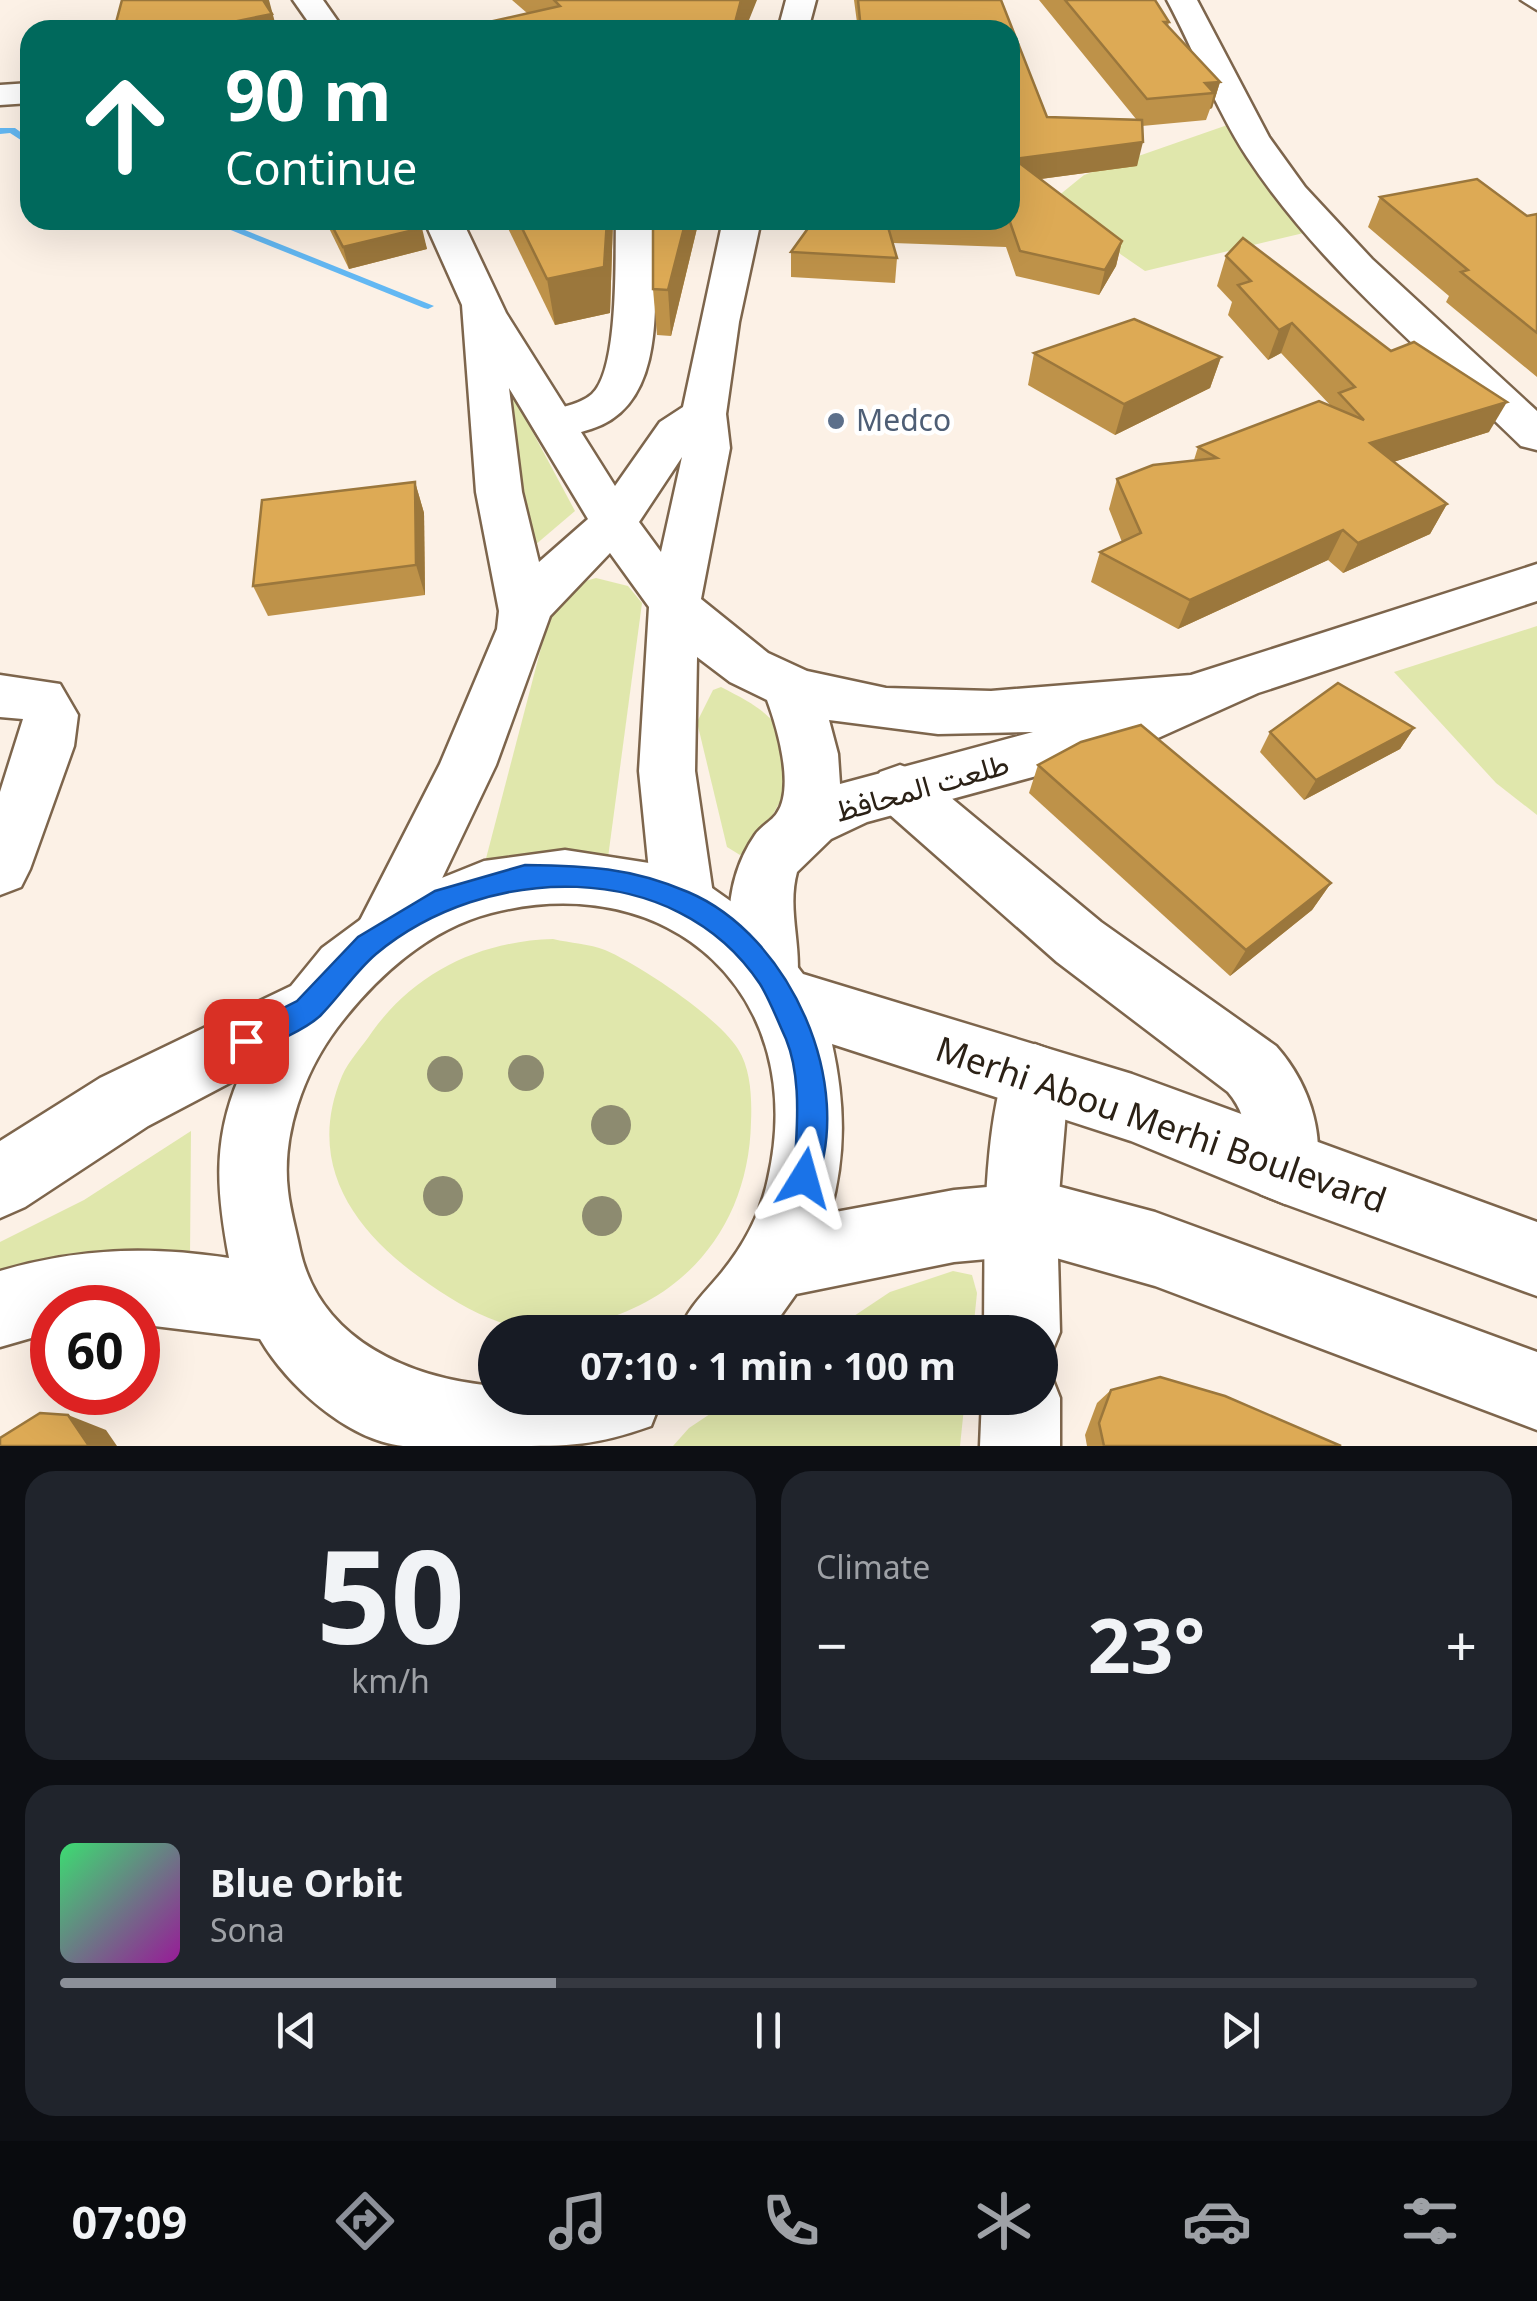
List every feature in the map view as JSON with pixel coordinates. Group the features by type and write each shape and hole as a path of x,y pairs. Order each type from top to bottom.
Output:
{"main road":[{"path":"1182,0 1229,99 1266,159 1350,254 1537,436"},
{"path":"383,936 482,734 522,629 525,611 499,492 478,296 448,230"},
{"path":"554,425 602,408 620,387 627,344 633,230"},
{"path":"683,901 667,771 675,603 705,465 704,414 740,230"},
{"name":"طلعت المحافظ","path":"478,296 614,523 675,603 734,656 788,686 838,700 959,711 1196,694"},
{"path":"525,611 567,563 614,523 676,432 704,414"},
{"name":"طلعت المحافظ","path":"776,987 756,920 762,890 784,842 804,824 900,789 1114,734 1196,694 1537,582"},
{"path":"788,686 813,755 814,783 804,824"},
{"path":"0,696 41,698 51,715 46,746 0,869"},
{"path":"900,789 1080,942 1252,1068 1270,1086 1280,1109 1285,1169"},
{"path":"571,1415 474,1436 403,1410 352,1384 311,1348 280,1305 253,1231 250,1152 270,1078 307,1010 335,976 383,936 444,899 525,876 607,876 683,901 730,933 776,987 802,1043 812,1094 810,1150 798,1206 774,1261 731,1315"},
{"name":"Merhi Abou Merhi Boulevard","path":"776,987 1132,1108 1285,1169 1537,1258"},
{"path":"0,1182 124,1102 307,1010"},
{"path":"1022,1315 1022,1218 1035,1076"},
{"path":"774,1261 919,1232 1022,1218 1074,1225 1156,1248 1537,1391"},
{"path":"0,1308 69,1291 133,1283 182,1286 280,1305"},
{"path":"1020,1446 1021,1415"}],"green space":[{"path":"1236,122 1312,231 1145,271 1094,236 1036,214 1084,175"},
{"path":"501,373 575,511 528,551"},
{"path":"596,578 628,586 642,603 607,865 483,870 552,606 582,582"},
{"path":"1537,626 1537,815 1496,783 1394,672"},
{"path":"721,687 771,719 785,740 797,771 755,847 740,855 727,847 697,722 713,690"},
{"path":"553,939 599,948 620,957 714,1022 738,1049 746,1066 751,1113 748,1158 725,1223 707,1251 684,1275 657,1296 616,1315 481,1315 442,1293 380,1244 344,1196 334,1169 329,1140 332,1109 342,1076 389,1011 408,992 451,964 475,953"},
{"path":"191,1131 190,1258 62,1285 30,1285 30,1292 0,1298 0,1242 84,1200"},
{"path":"953,1271 972,1275 977,1293 975,1315 856,1315 890,1292"},
{"path":"708,1415 963,1415 960,1446 673,1446 689,1428"}],"building":[{"path":"122,0 263,0 272,14 242,20 117,20"},
{"path":"554,0 741,0 736,20 498,20 560,6"},
{"path":"858,0 1001,0 1009,20 860,20"},
{"path":"1065,0 1155,0 1169,22 1164,22 1220,82 1205,83 1214,93 1147,99"},
{"path":"1020,48 1047,117 1142,120 1143,142 1020,158"},
{"path":"1020,164 1122,241 1105,270 1020,251 1013,230 1020,230"},
{"path":"1477,179 1527,216 1537,214 1537,333 1461,272 1468,270 1380,197"},
{"path":"334,230 414,230 343,247"},
{"path":"523,230 606,230 604,267 547,279"},
{"path":"653,230 683,230 668,290 653,289"},
{"path":"807,230 889,230 897,258 791,252"},
{"path":"1243,238 1391,351 1414,342 1507,402 1370,443 1447,504 1358,543 1343,530 1190,600 1100,552 1141,533 1117,479 1153,465 1217,458 1198,447 1319,401 1364,420 1339,393 1355,387 1292,323 1279,330 1238,285 1251,281 1226,256"},
{"path":"1134,319 1221,357 1124,404 1034,353"},
{"path":"415,482 416,565 253,586 262,500"},
{"path":"1338,683 1414,728 1316,780 1270,732"},
{"path":"1141,725 1331,883 1246,950 1038,765 1081,742"},
{"path":"1160,1377 1225,1396 1341,1446 1104,1446 1099,1423 1111,1390"},
{"path":"37,1415 68,1415 89,1446 0,1446 0,1438"}],"waterway":[{"path":"0,131 12,130 20,136"},
{"path":"236,230 428,306"}],"place":[{"name":"Medco","path":"836,421"}],"route":[{"path":"246,1041 307,1010 367,946 444,899 525,876 607,876 683,901 730,933 769,976 802,1043 812,1094 810,1150 804,1178"}]}
